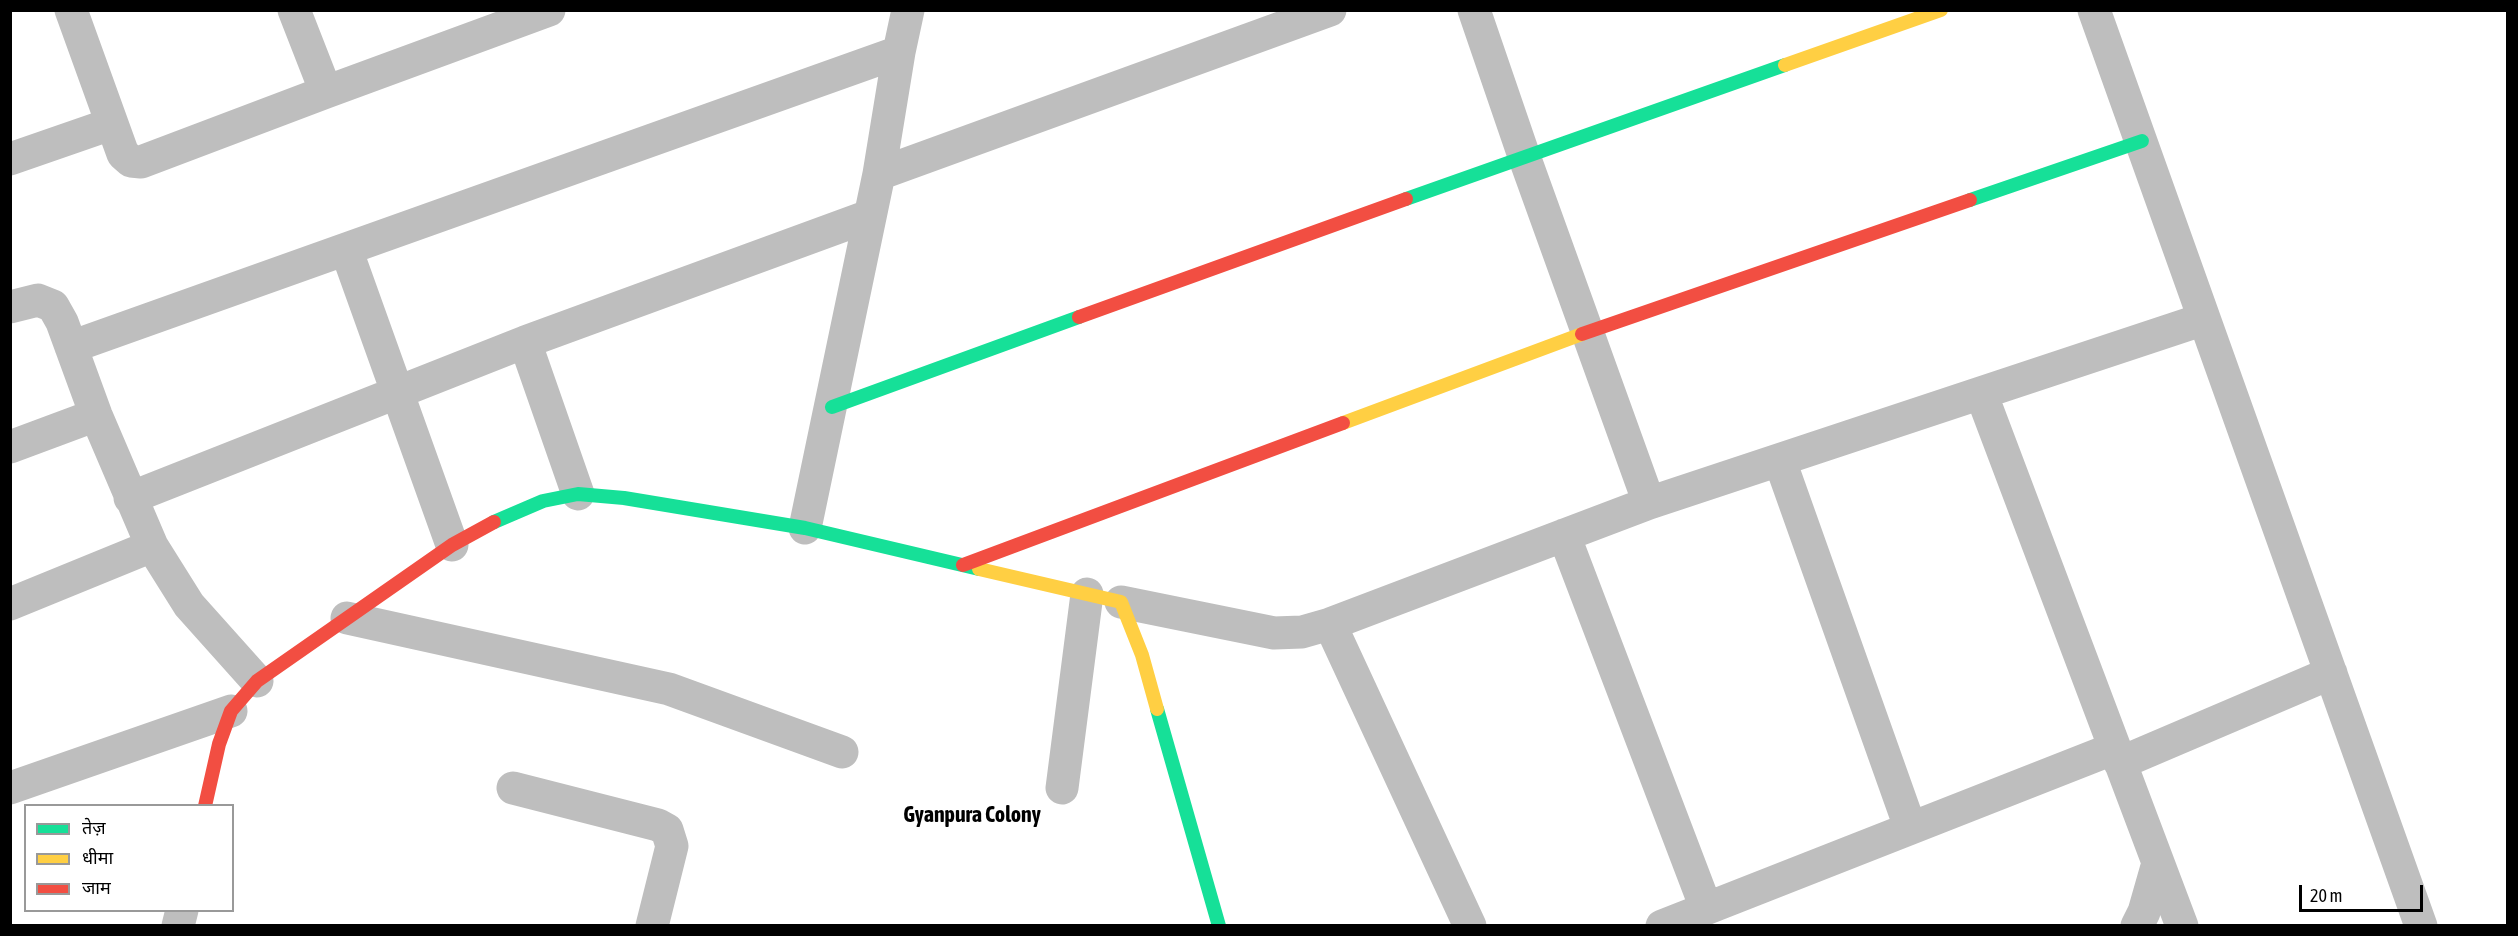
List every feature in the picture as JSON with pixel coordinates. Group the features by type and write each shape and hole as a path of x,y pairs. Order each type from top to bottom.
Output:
{"street":[{"path":"71,10 123,154 130,161 141,162 529,14"},
{"path":"294,10 326,92"},
{"path":"805,528 879,174 899,51 909,10"},
{"path":"879,174 1330,10"},
{"path":"1474,10 1649,503"},
{"path":"832,407 1524,156 1941,10"},
{"path":"2094,10 2421,926"},
{"path":"71,347 899,51"},
{"path":"10,159 111,124"},
{"path":"963,565 1588,332 2142,141"},
{"path":"130,498 525,342 869,216"},
{"path":"346,249 452,545"},
{"path":"10,307 38,300 53,306 130,498 152,546 189,605 257,681"},
{"path":"205,804 219,744 231,711 257,681 452,545 517,511 543,501 578,494 624,498 805,528 1121,602 1274,633 1302,632 1330,624 1649,503 2204,319"},
{"path":"525,342 578,494"},
{"path":"1981,393 2182,926"},
{"path":"10,447 96,415"},
{"path":"1780,461 1910,827"},
{"path":"1564,535 1706,908"},
{"path":"10,604 152,546"},
{"path":"1062,788 1087,594"},
{"path":"1121,602 1142,655 1219,926"},
{"path":"347,618 669,689 842,752"},
{"path":"1330,624 1470,926"},
{"path":"1662,926 1910,827 2118,755 2331,674"},
{"path":"10,788 231,711"},
{"path":"513,788 658,825 667,830 672,846 652,926"},
{"path":"2137,926 2144,912 2158,863"}],"traffic: fast":[{"path":"1406,199 1785,65"},
{"path":"1970,200 2142,141"},
{"path":"832,407 1079,317"},
{"path":"494,522 543,501 578,494 624,498 805,528 979,569"},
{"path":"1157,709 1219,926"}],"traffic: slow":[{"path":"1785,65 1941,10"},
{"path":"1343,423 1582,334"},
{"path":"979,569 1121,602 1142,655 1157,709"}],"traffic: jam":[{"path":"1079,317 1406,199"},
{"path":"1582,334 1970,200"},
{"path":"963,565 1343,423"},
{"path":"205,804 219,744 231,711 257,681 452,545 494,522"}],"district":[{"name":"Gyanpura Colony","path":"972,815"}]}
